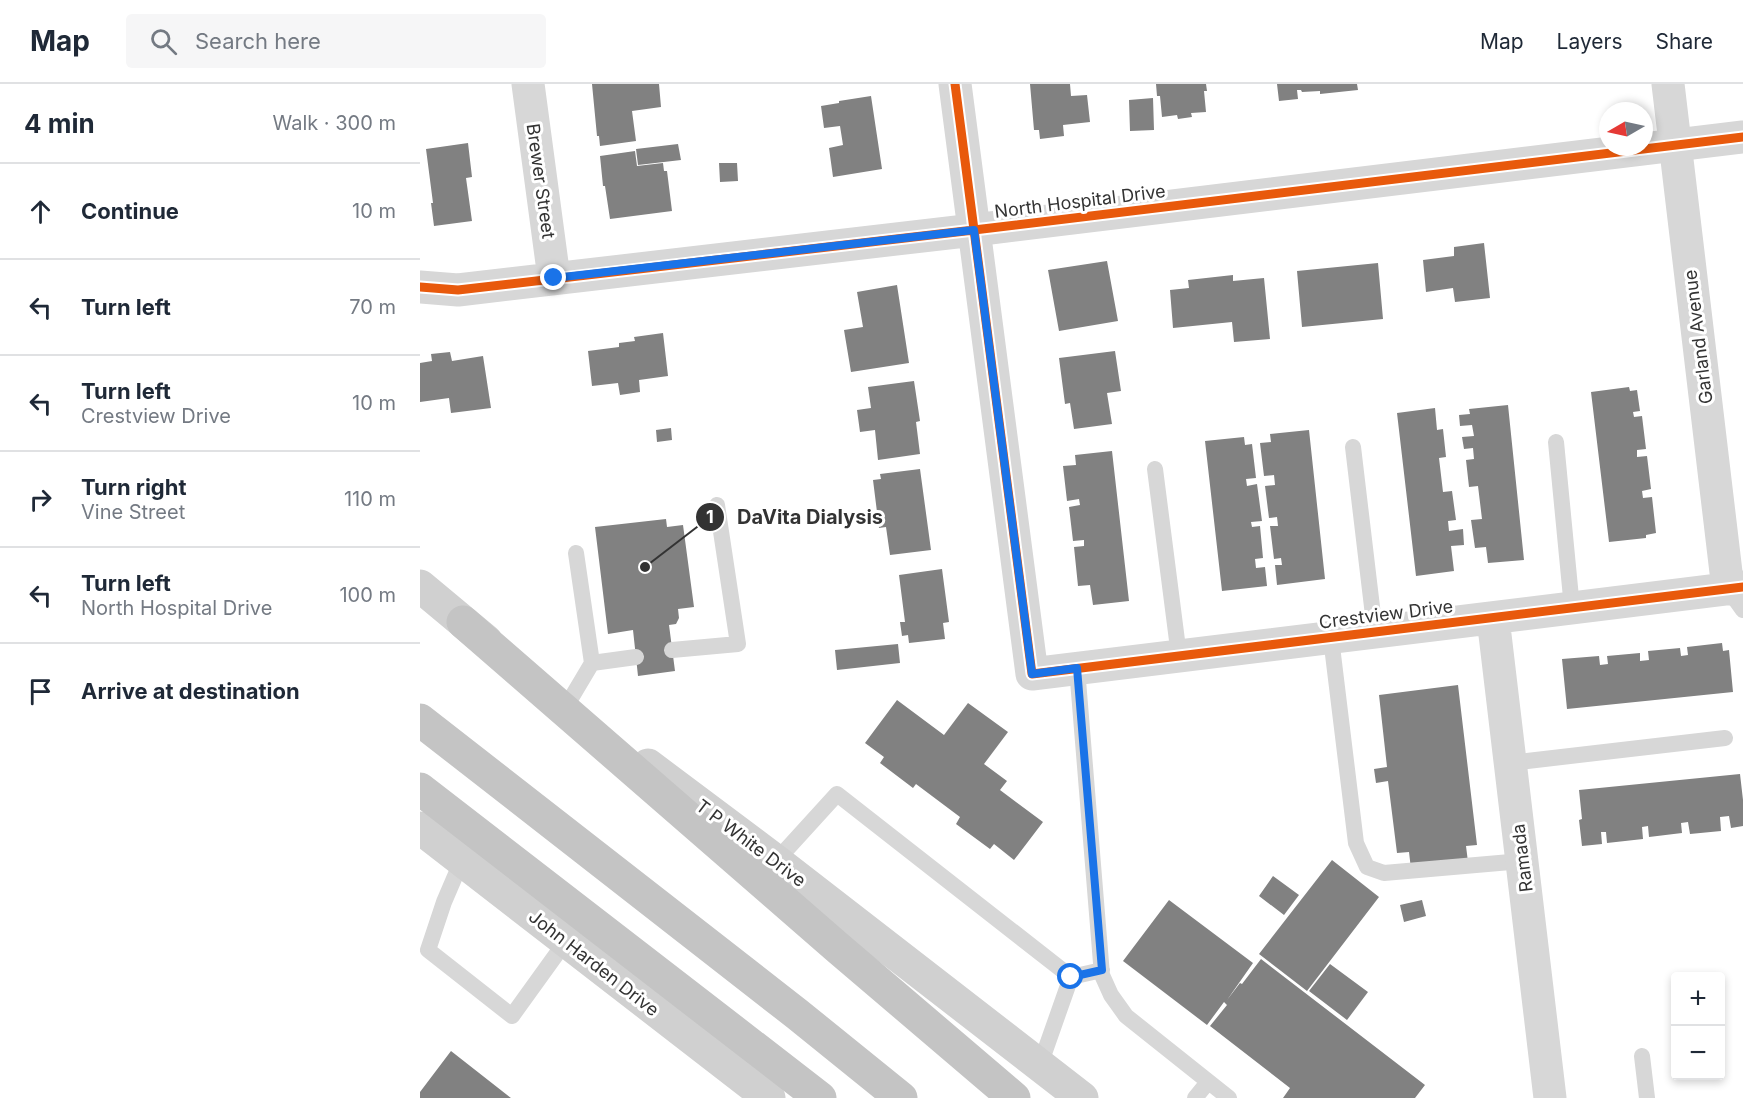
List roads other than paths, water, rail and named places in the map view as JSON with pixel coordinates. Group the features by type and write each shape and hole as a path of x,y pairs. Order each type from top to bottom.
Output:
{"highway":[{"path":"463,622 1014,1098"},
{"path":"420,720 901,1098"},
{"path":"420,789 820,1098"}],"main road":[{"name":"T P White Drive","path":"420,586 527,675 776,861 1083,1098"},
{"name":"John Harden Drive","path":"420,828 769,1098"}],"street":[{"name":"Brewer Street","path":"528,84 554,278"},
{"path":"955,84 974,230"},
{"name":"Garland Avenue","path":"1668,84 1738,595"},
{"name":"North Hospital Drive","path":"420,287 458,290 1743,137"},
{"name":"Crestview Drive","path":"974,230 1032,674 1572,608 1738,595"},
{"name":"Ramada","path":"1493,618 1550,1098"}],"lane":[{"path":"1556,442 1572,608"},
{"path":"1353,447 1375,632"},
{"path":"1155,469 1179,656"},
{"path":"672,650 738,644 717,505"},
{"path":"567,705 592,663 576,553"},
{"path":"1331,638 1356,843 1366,867 1384,873 1522,861"},
{"path":"592,663 636,657"},
{"path":"1077,668 1102,975 1111,994 1126,1016 1229,1098"},
{"path":"1510,763 1725,738"},
{"path":"776,861 837,794 1071,977"},
{"path":"462,860 444,902 428,950 512,1016 566,941"},
{"path":"1071,977 1102,970"},
{"path":"1040,1065 1071,977"},
{"path":"1642,1056 1647,1098"},
{"path":"1195,1098 1208,1082"}],"place":[{"name":"DaVita Dialysis","path":"645,567"}]}
